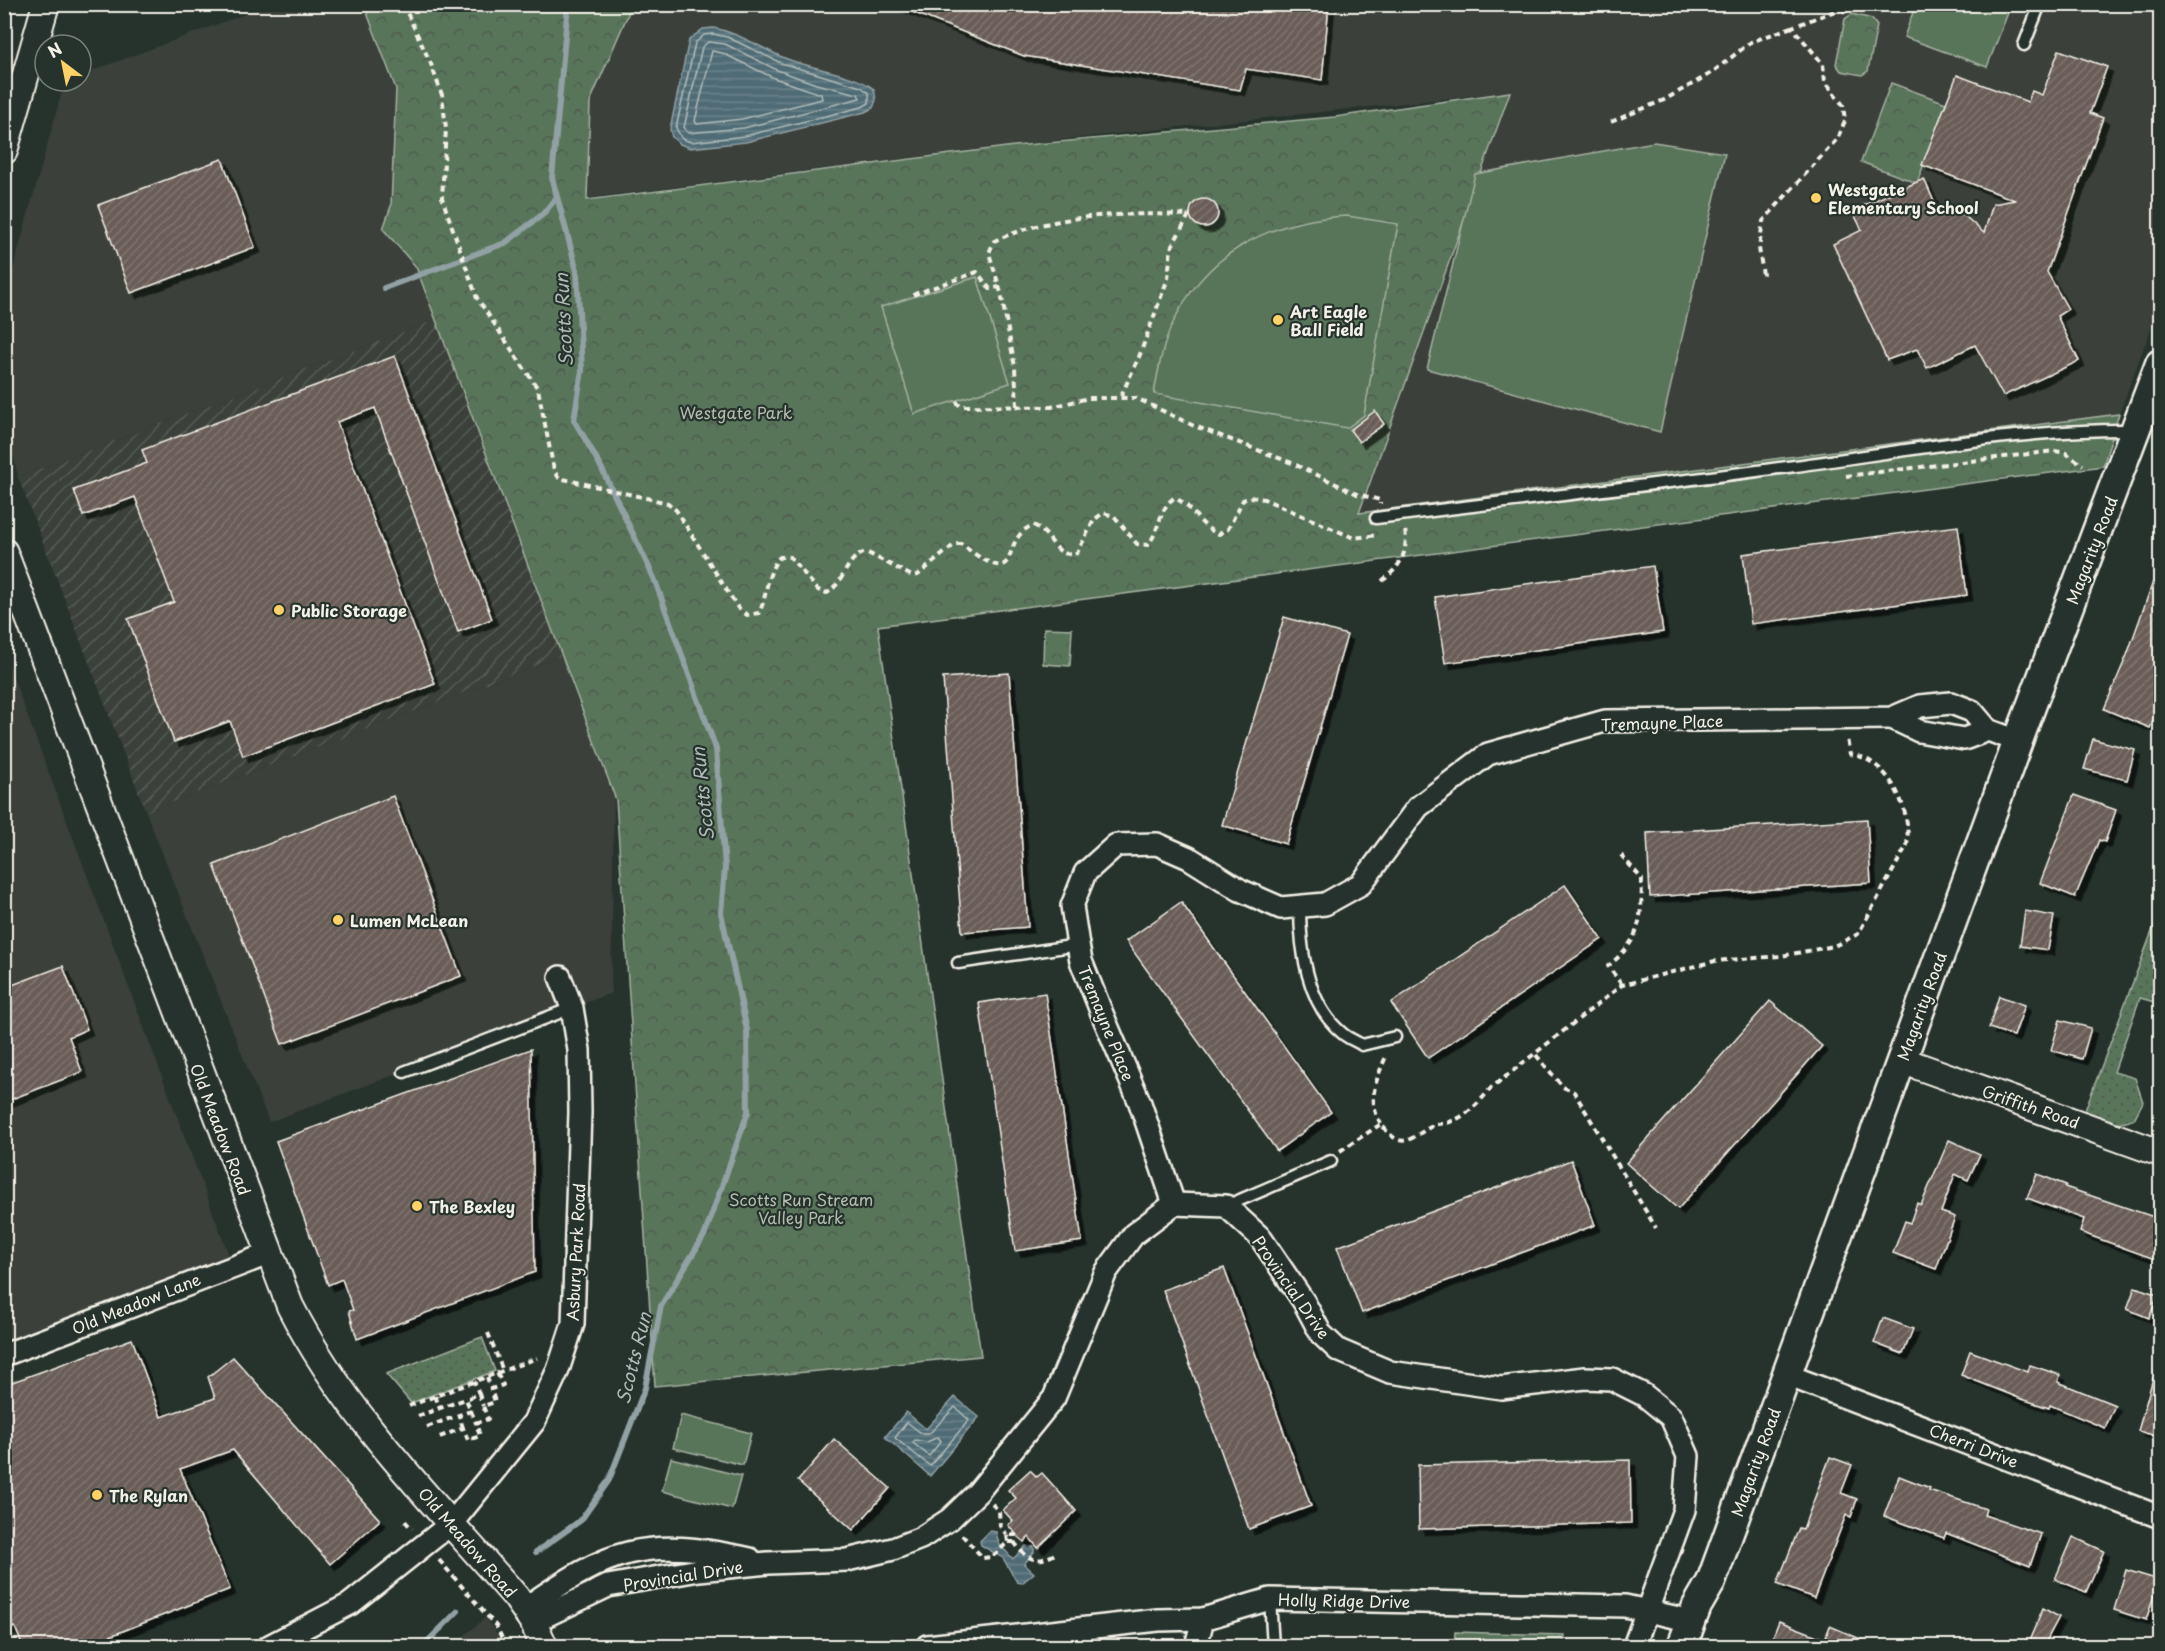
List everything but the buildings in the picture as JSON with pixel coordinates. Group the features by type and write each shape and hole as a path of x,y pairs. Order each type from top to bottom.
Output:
{"main road":[{"name":"Magarity Road","path":"1687,1634 1711,1582 2018,741 2160,364"}],"street":[{"path":"4,151 46,4"},
{"name":"Old Meadow Road","path":"4,552 268,1254 301,1328 334,1382 360,1417 529,1616 544,1647"},
{"name":"Tremayne Place","path":"1174,1204 1140,1103 1098,1005 1081,961 1078,945 1072,906 1085,873 1116,845 1157,844 1189,858 1240,890 1281,908 1325,904 1361,884 1418,807 1488,754 1605,721 1892,718 1920,706 1951,704 1972,711 1988,730 2018,741"},
{"name":"Tremayne Place","path":"1892,718 1919,731 1965,739 1988,730"},
{"name":"Asbury Park Road","path":"269,1647 350,1604 452,1523 534,1422 558,1370 573,1324 580,1112 579,1050 572,1008 560,977"},
{"name":"Griffith Road","path":"1901,1060 2160,1153"},
{"path":"1174,1204 1226,1206"},
{"name":"Provincial Drive","path":"529,1616 608,1586 699,1570 768,1563 847,1560 893,1549 921,1538 950,1519 978,1492 1054,1398 1107,1272 1134,1234 1174,1204"},
{"name":"Provincial Drive","path":"1226,1206 1260,1237 1304,1302 1321,1334 1338,1350 1390,1372 1501,1388 1585,1378 1612,1379 1644,1395 1671,1417 1688,1456 1684,1510 1634,1647"},
{"name":"Old Meadow Lane","path":"4,1355 268,1254"},
{"name":"Cherri Drive","path":"1786,1375 2160,1517"},
{"name":"Provincial Drive","path":"529,1616 570,1577 597,1563 653,1547 715,1551 768,1563"},
{"name":"Holly Ridge Drive","path":"927,1647 1158,1620 1203,1619 1270,1599 1625,1606 1647,1610 1687,1634"},
{"path":"1196,1647 1203,1619"}],"lane":[{"path":"2024,45 2040,4"},
{"path":"1378,517 2086,429 2136,430"},
{"path":"1300,906 1300,939 1307,971 1321,1006 1341,1033 1362,1045 1395,1037"},
{"path":"958,963 1078,945"},
{"path":"404,1072 572,1008"},
{"path":"1226,1206 1331,1161"},
{"path":"1270,1599 1273,1647"}],"path":[{"path":"403,4 431,64 442,94 446,128 442,198 477,298 494,325 532,375 538,388 554,470 559,478 657,498 668,503 676,510 738,608 747,615 759,613 766,600 772,566 780,557 790,557 818,590 828,593 838,587 848,563 857,554 866,552 912,576 918,575 955,544 961,544 997,567 1004,564 1025,529 1033,525 1041,528 1059,552 1068,556 1077,553 1094,520 1103,513 1114,516 1137,544 1149,545 1157,533 1166,503 1174,498 1185,502 1202,526 1219,534 1228,529 1243,500 1252,497 1264,499 1354,538 1388,534"},
{"path":"1611,122 1664,100 1710,74 1751,42 1854,4"},
{"path":"1843,8 1848,16"},
{"path":"1763,275 1759,248 1763,221 1837,139 1845,121 1843,105 1825,81 1823,64 1792,27"},
{"path":"1017,406 1015,367 999,287 989,253 994,241 1044,224 1084,217 1129,213 1190,215 1171,248 1168,278 1139,357 1120,398"},
{"path":"915,296 915,294 977,272 990,289 999,287"},
{"path":"956,401 960,406 1051,407 1089,398 1136,398 1192,425 1292,463 1357,494 1380,500 1379,535"},
{"path":"1382,581 1400,567 1407,541 1404,514"},
{"path":"1397,532 1406,531"},
{"path":"1395,1037 1376,1082 1372,1099 1374,1113 1381,1124 1392,1138 1404,1142 1415,1138 1436,1124 1459,1118 1475,1107 1491,1088 1536,1055 1622,985 1715,961 1782,956 1834,946 1858,934 1907,845 1909,828 1901,803 1882,768 1863,756 1850,754 1845,720"},
{"path":"1621,855 1642,879 1641,922 1626,952 1608,966 1622,985"},
{"path":"1536,1055 1563,1087 1575,1092 1656,1228"},
{"path":"1331,1161 1342,1149 1381,1124"},
{"path":"488,1333 503,1371"},
{"path":"409,1406 537,1358"},
{"path":"491,1389 502,1385 497,1373"},
{"path":"483,1406 495,1402 487,1377"},
{"path":"474,1381 488,1419 476,1423"},
{"path":"418,1416 479,1394"},
{"path":"435,1396 440,1408"},
{"path":"459,1415 468,1440 480,1436 466,1399"},
{"path":"428,1427 471,1411"},
{"path":"437,1438 463,1428"},
{"path":"978,1492 999,1511 1000,1526 1007,1535 1006,1543"},
{"path":"950,1519 978,1555 992,1557 1006,1543 1014,1542"},
{"path":"405,1521 496,1626 506,1647"},
{"path":"1007,1535 1015,1535 1014,1542 1030,1560 1043,1561 1055,1554"}],"shaded area":[{"path":"269,5 413,5 436,220 381,227 414,265 435,320 18,477 5,418 5,298 62,93 93,93 93,71"},
{"name":"Westgate Elementary School","path":"642,5 2160,5 2160,304 2119,414 1358,513 1509,92 1012,145 581,199 585,103 599,35"},
{"path":"435,320 561,656 146,812 18,477"},
{"path":"4,653 234,1269 4,1356"},
{"path":"561,656 614,798 611,993 269,1122 146,812"},
{"path":"485,1618 503,1646 452,1646"}],"green space":[{"path":"1916,4 2011,5 1987,67 1904,37"},
{"name":"Westgate Park","path":"364,5 632,5 590,102 587,200 1014,146 1335,117 1510,92 1359,513 2119,414 2103,466 878,626 981,1356 655,1386 616,800 416,267 383,229 391,206 396,89"},
{"path":"1852,14 1872,19 1877,26 1868,71 1862,75 1841,71 1836,64 1845,19"},
{"path":"1891,83 1946,103 1917,183 1861,162"},
{"path":"1654,142 1725,153 1660,432 1427,369 1475,174"},
{"name":"Art Eagle Ball Field","path":"1347,216 1398,224 1364,415 1347,428 1154,394 1163,351 1171,327 1185,301 1201,279 1221,260 1242,245 1266,233 1318,219"},
{"path":"977,277 1010,383 914,414 881,307"},
{"path":"1044,628 1072,629 1070,666 1043,664"},
{"path":"2160,910 2160,996 2158,1003 2140,998 2114,1072 2135,1078 2143,1102 2134,1119 2117,1123 2084,1113"},
{"path":"482,1337 495,1371 411,1403 386,1374"},
{"path":"681,1415 751,1433 743,1465 673,1448"},
{"path":"671,1458 741,1476 732,1509 662,1491"},
{"path":"1455,1632 1564,1635 1564,1646 1454,1646"}],"water":[{"path":"713,28 740,37 793,61 843,75 865,84 874,89 876,100 873,108 746,142 690,148 680,144 672,137 670,129 689,40 703,29"},
{"path":"955,1397 979,1417 930,1476 885,1437 906,1412 926,1429"},
{"path":"990,1531 996,1532 999,1544 1013,1559 1026,1546 1034,1547 1034,1552 1024,1564 1034,1573 1022,1583 1017,1582 1003,1558 981,1545 980,1541"}],"waterway":[{"name":"Scotts Run","path":"536,1552 581,1520 609,1480 645,1388 661,1306 705,1234 748,1112 747,1030 721,913 725,868 716,749 654,578 599,463 574,420 582,370 577,271 552,178 568,4"},
{"path":"384,288 505,243 542,215 557,197"},
{"name":"Scotts Run","path":"423,1646 458,1611"}],"place":[{"name":"Westgate Elementary School","path":"1816,198"},
{"name":"Art Eagle Ball Field","path":"1278,320"},
{"name":"Public Storage","path":"279,610"},
{"name":"Lumen McLean","path":"338,920"},
{"name":"The Bexley","path":"417,1206"},
{"name":"The Rylan","path":"97,1495"}],"park label":[{"name":"Scotts Run Stream Valley Park","path":"801,1208"}]}
